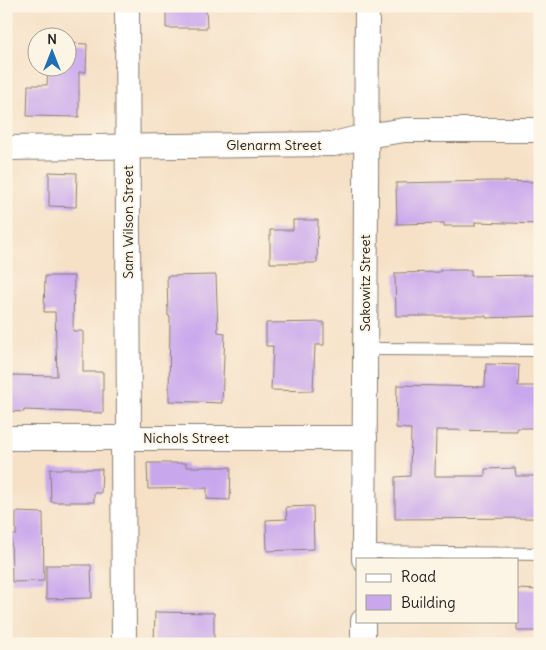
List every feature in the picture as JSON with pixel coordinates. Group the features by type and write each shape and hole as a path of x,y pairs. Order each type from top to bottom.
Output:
{"street":[{"name":"Sam Wilson Street","path":"124,644 128,146 127,6"},
{"name":"Sakowitz Street","path":"364,555 366,6"},
{"name":"Glenarm Street","path":"6,148 334,144 366,136 405,130 540,130"},
{"name":"Nichols Street","path":"6,438 365,438"},
{"path":"363,644 364,622"}],"lane":[{"path":"365,349 540,350"},
{"path":"364,555 540,554"}],"building":[{"path":"166,6 206,6 207,28 166,28"},
{"path":"78,44 87,44 86,72 79,72 79,117 27,116 28,85 47,85 47,78 78,78"},
{"path":"49,172 77,173 76,207 49,206"},
{"path":"540,182 540,224 475,222 475,226 444,226 444,223 397,224 396,183"},
{"path":"293,220 318,220 317,263 270,263 270,230 293,230"},
{"path":"440,270 471,270 471,276 540,275 540,316 486,318 486,316 396,316 395,273 440,272"},
{"path":"216,275 218,332 225,333 222,403 169,401 170,316 168,316 167,276"},
{"path":"45,276 74,276 73,331 83,331 83,372 103,372 103,413 8,411 9,375 57,376 55,312 44,312"},
{"path":"324,322 324,345 315,345 313,391 271,390 273,346 266,346 266,323"},
{"path":"486,364 519,365 518,386 540,386 540,428 517,428 517,431 436,430 435,476 485,476 485,469 515,468 516,476 540,476 540,518 395,519 395,477 410,476 411,429 396,428 397,385 485,387"},
{"path":"147,463 186,463 186,467 231,467 230,500 207,499 207,488 148,489"},
{"path":"50,469 102,469 101,493 94,493 94,502 51,502"},
{"path":"313,506 314,549 267,551 266,520 287,519 286,507"},
{"path":"16,512 43,513 44,581 12,582 11,535 16,535"},
{"path":"46,565 91,565 92,598 46,599"},
{"path":"518,589 540,590 540,631 517,631"},
{"path":"155,612 214,613 214,644 154,644"}]}
